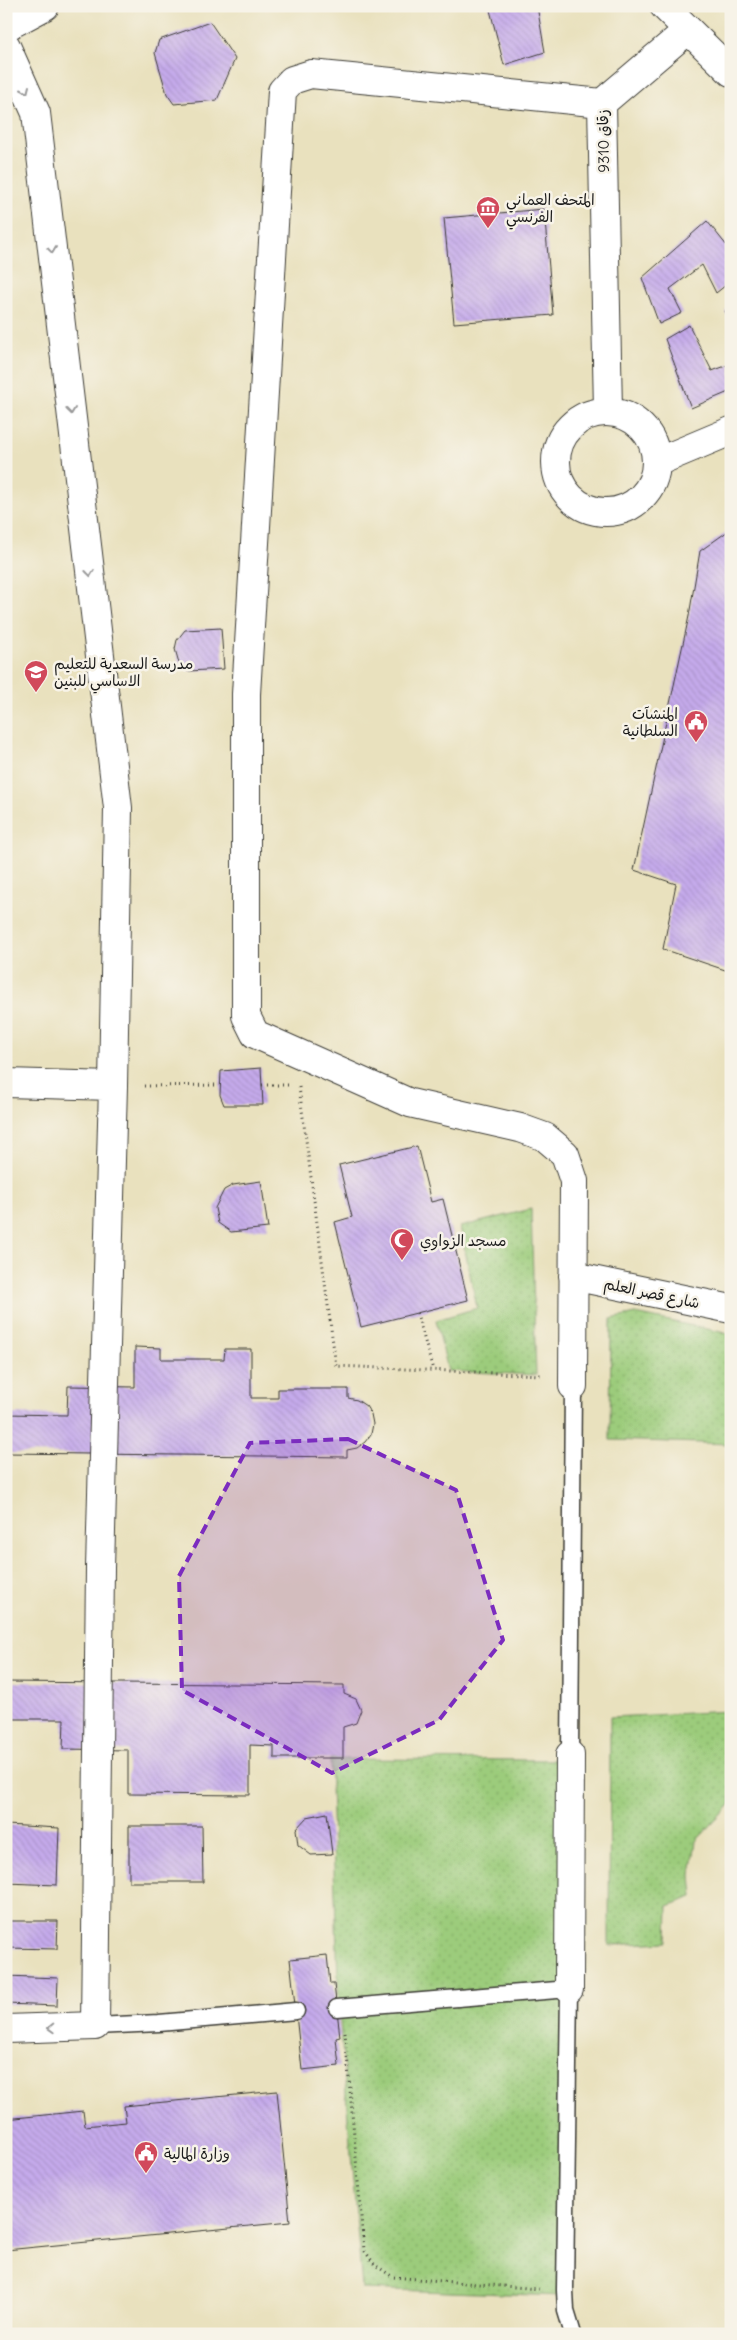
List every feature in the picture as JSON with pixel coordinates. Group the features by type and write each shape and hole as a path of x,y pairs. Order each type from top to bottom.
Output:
{"street":[{"path":"6,27 46,6"},
{"path":"664,6 729,67"},
{"name":"زقاق 9310","path":"608,411 602,103 688,30"},
{"path":"6,46 36,113 118,808 113,1086 100,1568 95,2026 6,2029"},
{"path":"573,1381 574,1181 565,1154 545,1137 520,1128 410,1103 255,1034 246,1016 246,694 282,91 292,80 311,74 602,103"},
{"path":"608,411 622,414 636,421 647,432 654,446 657,462 655,476 649,489 640,500 628,508 600,513 585,509 573,501 563,490 557,476 555,461 564,433 574,422 584,416 608,411"},
{"path":"657,462 731,432"},
{"path":"6,1083 113,1086"},
{"name":"شارع قصر العلم","path":"573,1276 731,1309"},
{"path":"569,1989 570,1755"}],"lane":[{"path":"570,1755 573,1381"},
{"path":"340,2007 569,1989 565,2290 566,2311 573,2334"},
{"path":"95,2026 159,2023 296,2011"}],"path":[{"path":"262,1085 299,1084 336,1366 433,1370 573,1381"},
{"path":"113,1086 219,1085"},
{"path":"417,1313 433,1370"},
{"path":"340,2007 364,2250 376,2265 393,2277 513,2288 565,2290"}],"highlighted area":[{"path":"348,1439 456,1490 503,1640 439,1720 332,1773 182,1690 179,1576 250,1443"}],"green space":[{"path":"531,1209 536,1375 448,1371 436,1320 477,1308 460,1227"},
{"path":"636,1314 731,1334 731,1444 610,1440 611,1319"},
{"path":"731,1711 731,1804 696,1841 691,1875 693,1897 668,1906 667,1942 609,1945 610,1717"},
{"path":"330,1759 569,1760 568,1988 339,2006"},
{"path":"568,1989 563,2296 362,2289 339,2009"}],"building":[{"path":"489,6 537,6 545,52 504,65"},
{"path":"210,22 235,59 217,100 174,104 167,94 155,53 159,40"},
{"path":"544,209 553,315 454,323 444,218"},
{"path":"707,221 731,251 731,281 716,293 702,265 670,289 682,313 659,324 642,278"},
{"path":"731,308 731,322 725,311"},
{"path":"689,325 712,371 731,364 731,391 691,408 665,339"},
{"name":"المنشآت السلطانية","path":"731,529 731,972 663,949 676,884 634,870 689,616 700,551"},
{"path":"221,628 224,669 189,671 179,663 175,649 177,640 185,630"},
{"path":"261,1068 263,1105 224,1105 220,1095 221,1071"},
{"name":"مسجد الزواوي","path":"417,1146 431,1202 443,1199 468,1300 361,1327 335,1222 352,1217 339,1165"},
{"path":"261,1181 268,1228 231,1232 218,1223 215,1208 224,1190 233,1185"},
{"path":"135,1347 161,1348 161,1359 224,1359 225,1349 251,1349 251,1398 278,1398 278,1389 348,1389 348,1398 357,1400 366,1406 371,1414 373,1424 371,1434 357,1448 347,1450 347,1457 6,1453 6,1414 67,1415 68,1386 135,1387"},
{"path":"6,1682 344,1685 344,1694 356,1699 361,1710 356,1723 343,1727 343,1758 274,1758 274,1746 250,1745 250,1795 128,1794 128,1750 63,1749 64,1719 6,1719"},
{"path":"327,1813 332,1854 311,1855 298,1845 296,1829 307,1817"},
{"path":"6,1825 59,1828 57,1885 6,1883"},
{"path":"129,1826 202,1826 203,1882 129,1882"},
{"path":"6,1921 58,1921 57,1949 6,1948"},
{"path":"327,1955 330,1984 334,1984 340,2037 336,2038 339,2066 302,2070 290,1959"},
{"path":"6,1976 58,1978 57,2006 6,2004"},
{"name":"وزارة المالية","path":"277,2091 290,2222 6,2250 6,2119 83,2111 85,2126 126,2122 124,2106"}],"place":[{"name":"المتحف العماني الفرنسي","path":"488,229"},
{"name":"مدرسة السعدية للتعليم الاساسي للبنين","path":"36,693"},
{"name":"المنشآت السلطانية","path":"696,743"},
{"name":"مسجد الزواوي","path":"402,1261"},
{"name":"وزارة المالية","path":"146,2174"}]}
